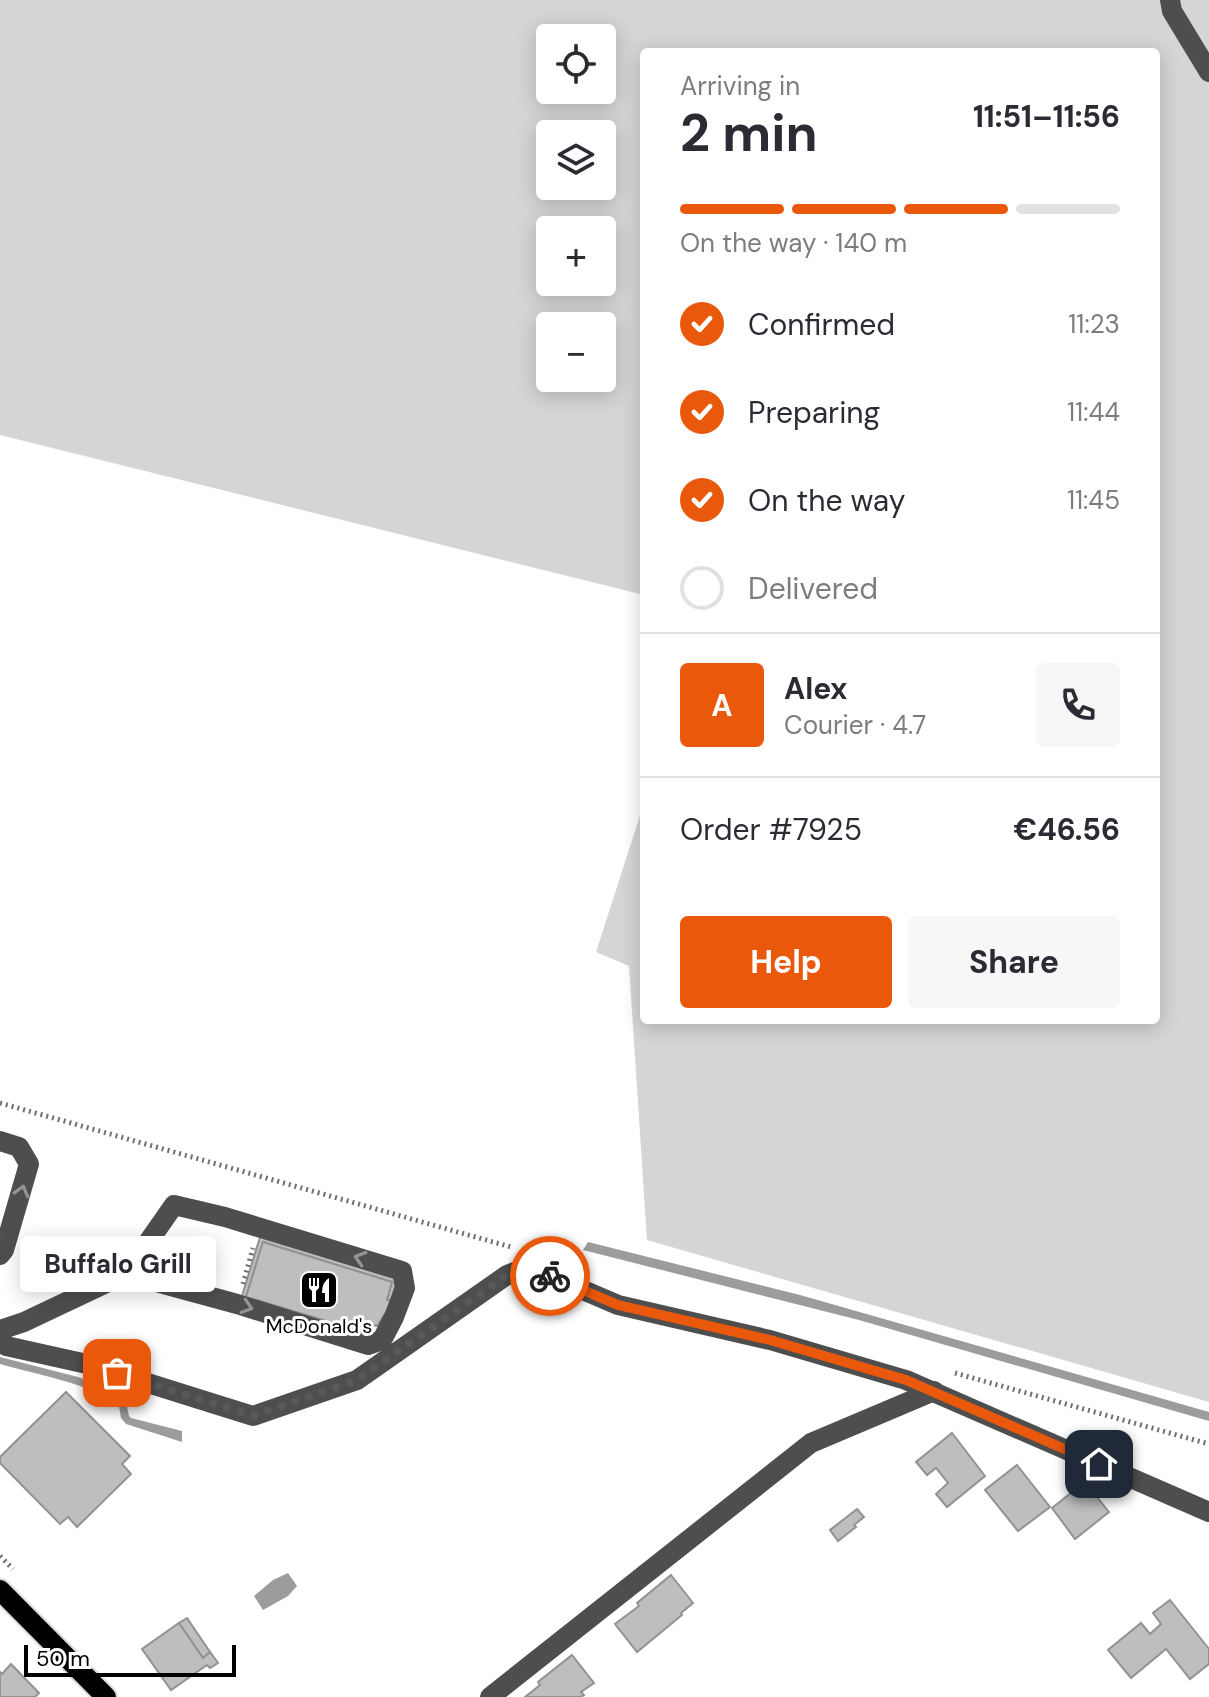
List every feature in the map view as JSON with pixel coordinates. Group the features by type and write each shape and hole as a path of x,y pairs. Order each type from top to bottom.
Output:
{"main road":[{"path":"0,1590 106,1697"}],"street":[{"path":"1170,0 1172,11 1209,72"},
{"path":"0,1141 19,1147 29,1164 0,1255"},
{"path":"0,1330 24,1322 117,1278 137,1258 174,1205 259,1227 402,1271 405,1288 382,1340 368,1345 149,1280 117,1278"},
{"path":"0,1338 6,1346 87,1364 253,1416 357,1380 507,1275 527,1270 548,1275 618,1305 770,1340 906,1380 1209,1512"},
{"path":"490,1697 811,1443 934,1391"}],"path":[{"path":"237,1304 259,1227"}],"shaded area":[{"path":"0,0 1209,0 1209,1402 647,1240 629,966 596,952 640,815 640,1024 1160,1024 1160,48 640,48 640,594 0,435"},
{"path":"588,1242 800,1295 1209,1412 1209,1421 859,1320 583,1250"},
{"path":"0,1357 78,1377 121,1394 131,1418 182,1431 182,1442 126,1424 121,1418 119,1406 95,1392 0,1364"},
{"path":"288,1573 297,1586 288,1596 263,1610 254,1596 273,1580"}],"building":[{"path":"261,1234 398,1276 391,1301 387,1300 392,1282 263,1242 246,1297 370,1334 369,1338 241,1299"},
{"name":"McDonald's","path":"263,1242 392,1282 388,1309 377,1326 373,1325 370,1334 246,1297"},
{"path":"164,1246 188,1253 181,1278 157,1271"},
{"path":"66,1392 130,1456 122,1464 131,1474 77,1527 68,1517 60,1524 0,1463 0,1457"},
{"path":"952,1433 985,1476 947,1507 936,1494 948,1483 936,1468 927,1475 916,1462"},
{"path":"1017,1465 1050,1507 1018,1531 985,1490"},
{"path":"1085,1482 1109,1512 1075,1539 1052,1508"},
{"path":"857,1509 864,1517 838,1541 830,1530"},
{"path":"671,1575 693,1603 637,1652 615,1624"},
{"path":"1170,1600 1209,1649 1209,1664 1190,1679 1166,1649 1131,1678 1108,1650 1141,1623 1150,1634 1161,1624 1153,1613"},
{"path":"187,1618 210,1652 203,1658 179,1623"},
{"path":"179,1623 203,1658 210,1652 218,1663 210,1668 207,1665 171,1690 142,1649"},
{"path":"572,1655 594,1683 581,1692 584,1695 525,1697 540,1685 538,1682"},
{"path":"11,1664 39,1693 35,1697 0,1697 0,1672 2,1674"}],"way so far":[{"path":"117,1373 253,1416 357,1380 507,1275 527,1270 550,1276"}],"place":[{"name":"McDonald's","path":"319,1290"},
{"name":"Buffalo Grill","path":"117,1373"}],"route":[{"path":"550,1276 618,1305 770,1340 906,1380 1099,1464"}]}
